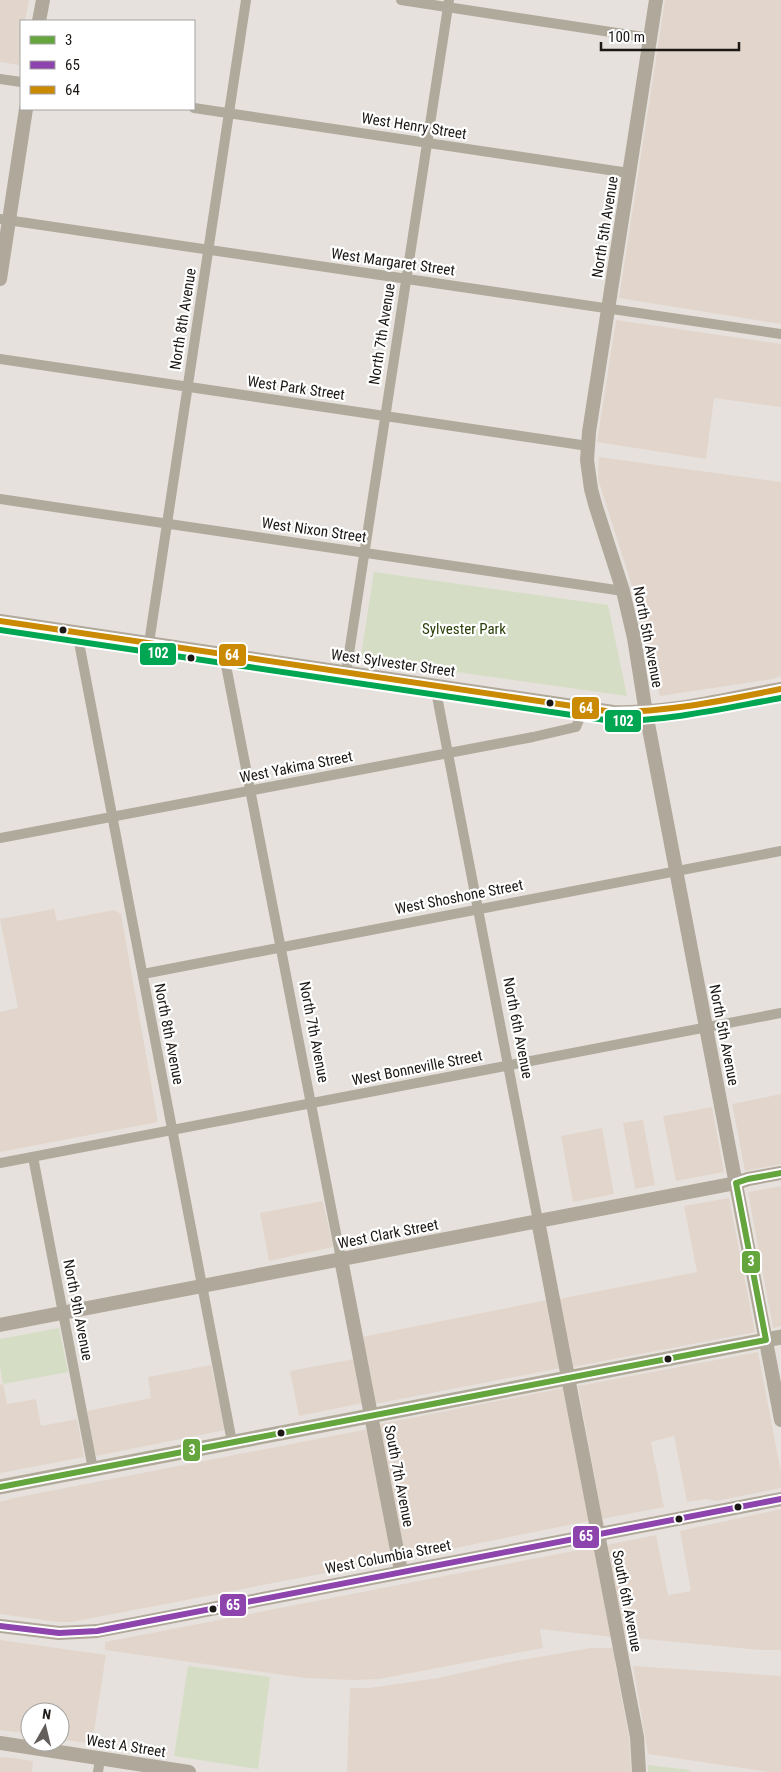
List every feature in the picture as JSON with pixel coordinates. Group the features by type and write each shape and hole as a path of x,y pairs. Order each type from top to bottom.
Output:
{"main road":[{"path":"0,1487 781,1337"}],"street":[{"path":"39,20 43,0"},
{"name":"North 8th Avenue","path":"149,643 246,0"},
{"path":"401,0 448,4 650,38"},
{"name":"North 5th Avenue","path":"656,0 588,446 589,475 595,504 623,591 634,638 646,712 781,1420"},
{"name":"North 7th Avenue","path":"346,673 448,4"},
{"path":"0,79 20,82"},
{"name":"West Henry Street","path":"195,108 629,173"},
{"path":"0,280 5,219 26,110"},
{"name":"West Margaret Street","path":"5,219 781,334"},
{"name":"West Park Street","path":"0,359 588,446"},
{"name":"West Nixon Street","path":"0,499 623,591"},
{"name":"West Sylvester Street","path":"0,621 613,712 669,710 781,689"},
{"name":"North 8th Avenue","path":"77,632 232,1442"},
{"name":"North 7th Avenue","path":"224,654 370,1416"},
{"name":"North 6th Avenue","path":"435,686 568,1377"},
{"name":"West Yakima Street","path":"0,838 448,754 576,727 584,708"},
{"name":"West Shoshone Street","path":"142,974 781,851"},
{"name":"West Bonneville Street","path":"0,1163 781,1013"},
{"name":"North 9th Avenue","path":"33,1157 93,1469"},
{"name":"West Clark Street","path":"0,1326 781,1173"},
{"name":"South 6th Avenue","path":"568,1377 637,1737 639,1772"},
{"name":"South 7th Avenue","path":"370,1416 401,1571"},
{"name":"West Columbia Street","path":"0,1626 59,1633 97,1631 781,1498"},
{"name":"West A Street","path":"0,1743 99,1765 189,1772"}],"shaded area":[{"path":"0,0 29,0 25,20 20,20 19,65 0,62"},
{"path":"665,0 781,0 781,324 619,298"},
{"path":"616,320 781,344 781,407 714,398 706,459 597,442"},
{"path":"599,457 781,482 781,676 773,679 660,696 631,583 598,479"},
{"path":"54,909 57,921 114,910 121,914 158,1122 0,1152 0,1012 18,1008 0,919"},
{"path":"781,1094 781,1164 745,1171 732,1104"},
{"path":"712,1107 724,1172 676,1181 663,1116"},
{"path":"643,1120 655,1185 635,1189 623,1123"},
{"path":"602,1128 614,1194 573,1202 561,1136"},
{"path":"781,1186 781,1326 773,1328 748,1192"},
{"path":"729,1198 755,1332 572,1367 559,1299 697,1272 684,1206"},
{"path":"323,1201 333,1247 269,1261 260,1213"},
{"path":"547,1300 561,1368 375,1404 362,1337"},
{"path":"758,1352 781,1473 781,1488 716,1501 706,1499 687,1502 674,1436 651,1442 664,1507 602,1519 578,1386"},
{"path":"354,1359 363,1403 299,1416 290,1371"},
{"path":"211,1365 225,1430 96,1456 87,1411 151,1398 148,1377"},
{"path":"3,1384 7,1404 36,1399 41,1426 77,1419 84,1457 0,1473 0,1385"},
{"path":"564,1388 589,1521 405,1558 380,1424"},
{"path":"368,1429 393,1560 72,1622 57,1622 0,1614 0,1502"},
{"path":"781,1509 781,1650 760,1650 624,1637 607,1545 656,1535 668,1595 691,1591 680,1531"},
{"path":"594,1547 612,1637 540,1629 543,1648 379,1679 353,1680 305,1678 105,1650 105,1642"},
{"path":"0,1640 106,1655 92,1744 70,1741 70,1702 20,1702 20,1733 0,1730"},
{"path":"591,1648 615,1648 615,1663 629,1737 631,1772 347,1772 350,1688 369,1688 438,1678 515,1661"},
{"path":"633,1666 781,1676 781,1772 769,1772 648,1754"},
{"path":"0,1758 33,1761 32,1772 0,1772"}],"green space":[{"name":"Sylvester Park","path":"374,572 608,605 627,696 363,659 361,656"},
{"path":"59,1328 68,1372 3,1384 0,1366 0,1339"},
{"path":"188,1666 270,1677 258,1769 174,1756"},
{"path":"648,1765 690,1770 689,1772 648,1772"}],"transit line":[{"name":"64","path":"0,621 613,712 676,708 781,689"},
{"name":"102","path":"0,630 612,721 655,719 781,698"},
{"name":"3","path":"736,1183 781,1173"},
{"name":"3","path":"736,1183 766,1340"},
{"name":"3","path":"0,1487 766,1340"},
{"name":"65","path":"0,1626 59,1633 97,1631 781,1499"}]}
